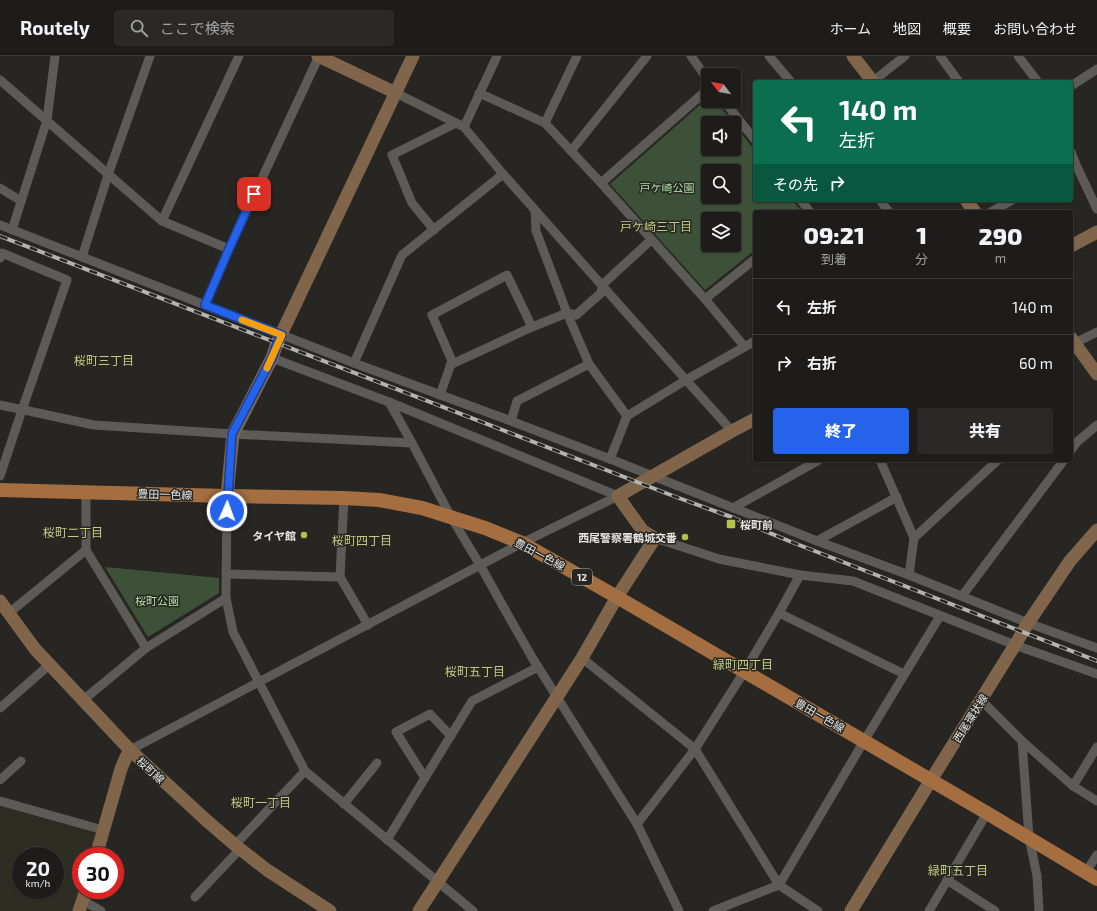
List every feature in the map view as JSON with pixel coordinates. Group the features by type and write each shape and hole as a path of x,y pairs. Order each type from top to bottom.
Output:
{"main road":[{"name":"豊田一色線","path":"0,490 379,500 422,508 486,528 522,543 617,597 1029,837 1091,876"}],"street":[{"path":"12,230 47,120 55,56"},
{"path":"82,257 108,175 150,56"},
{"path":"162,221 239,56"},
{"path":"205,305 229,249 319,56 460,125 732,431"},
{"path":"413,56 277,344 272,358 232,434 228,496 226,598 233,632 305,771 473,911"},
{"path":"434,230 412,203 392,155 460,125 479,93 497,56"},
{"path":"545,123 577,56"},
{"path":"571,151 647,56"},
{"path":"692,56 701,70"},
{"path":"770,56 788,80"},
{"path":"853,56 871,80"},
{"path":"875,80 905,56"},
{"path":"940,56 958,80"},
{"path":"1018,56 1036,80"},
{"path":"1073,85 1097,69"},
{"path":"0,80 162,221 229,249"},
{"path":"479,93 545,123 705,299 744,346"},
{"path":"601,183 701,95"},
{"path":"730,108 753,137"},
{"path":"1074,168 1097,209"},
{"path":"354,363 402,255 504,174"},
{"path":"0,188 21,201"},
{"path":"994,210 1008,202"},
{"path":"535,210 536,231 567,313 589,364 627,416"},
{"path":"0,226 354,363 610,459 817,541 909,575 1028,623 1097,647"},
{"path":"1073,245 1097,232"},
{"path":"450,365 532,327 567,313 576,314 601,293 602,285 651,240"},
{"path":"0,258 2,253 67,280 0,476"},
{"path":"705,299 753,261"},
{"path":"440,395 452,361 432,315 507,275 532,327"},
{"path":"1097,332 1073,341 1097,374"},
{"path":"610,459 627,416 753,342"},
{"path":"272,358 389,402 618,496 643,531 655,538 719,559 800,575 853,581 1015,645 1097,674"},
{"path":"511,421 517,401 589,364"},
{"path":"389,402 451,517 538,667 637,824 679,911"},
{"path":"0,405 94,424 232,434 412,443"},
{"path":"98,847 122,769 130,750 522,543 618,496 753,420"},
{"path":"1074,439 1097,425"},
{"path":"733,508 815,462"},
{"path":"881,462 914,538 909,575"},
{"path":"914,538 996,462"},
{"path":"962,596 1062,462"},
{"path":"86,492 86,550 146,648"},
{"path":"817,541 897,497"},
{"path":"344,498 340,577 368,625"},
{"name":"西尾環状線","path":"851,911 1028,623 1070,561 1097,530"},
{"path":"419,911 582,658 617,597 655,538"},
{"path":"9,613 86,550"},
{"path":"226,574 340,577"},
{"path":"637,824 695,749 744,672 800,575"},
{"path":"82,701 146,648 226,598"},
{"name":"桜町線","path":"0,601 35,649 82,701 130,750 206,820 238,847 267,870 330,911"},
{"path":"779,613 904,674"},
{"path":"713,911 779,885 940,616"},
{"path":"582,658 695,749 779,885 818,911"},
{"path":"0,708 49,665"},
{"path":"387,840 472,701 538,667"},
{"path":"981,700 1022,741 1073,786 1097,801"},
{"path":"425,778 396,732 430,714 451,736"},
{"path":"1022,741 1029,837 1037,876 1039,911"},
{"path":"1073,786 1097,747"},
{"path":"0,780 21,761"},
{"path":"344,804 377,762"},
{"path":"195,897 305,771"},
{"path":"0,801 103,830"},
{"path":"929,911 987,813"},
{"path":"1091,876 1097,855"},
{"path":"947,880 991,910"},
{"path":"82,901 101,911"}],"shaded area":[{"path":"0,806 97,834 93,847 72,847 72,899 78,899 74,911 0,911"}],"green space":[{"name":"戸ケ崎公園","path":"701,104 701,108 721,108 728,116 701,116 701,156 741,156 741,133 753,148 753,202 794,202 800,210 753,210 753,252 705,290 610,184"},
{"name":"桜町公園","path":"105,567 219,578 219,593 148,637"}],"railway":[{"path":"0,236 734,518 789,541 1097,661"}],"slow traffic":[{"path":"242,320 282,335 267,368"}],"place":[{"name":"桜町前","path":"731,524"},
{"name":"タイヤ館","path":"304,535"},
{"name":"西尾警察署鶴城交番","path":"685,537"}],"district":[{"name":"戸ケ崎三丁目","path":"656,226"},
{"name":"桜町三丁目","path":"104,360"},
{"name":"桜町二丁目","path":"73,532"},
{"name":"桜町四丁目","path":"362,540"},
{"name":"緑町四丁目","path":"743,664"},
{"name":"桜町五丁目","path":"475,671"},
{"name":"桜町一丁目","path":"261,802"},
{"name":"緑町五丁目","path":"958,870"}],"route":[{"path":"227,511 232,434 272,358 282,335 205,305 254,194"}]}
